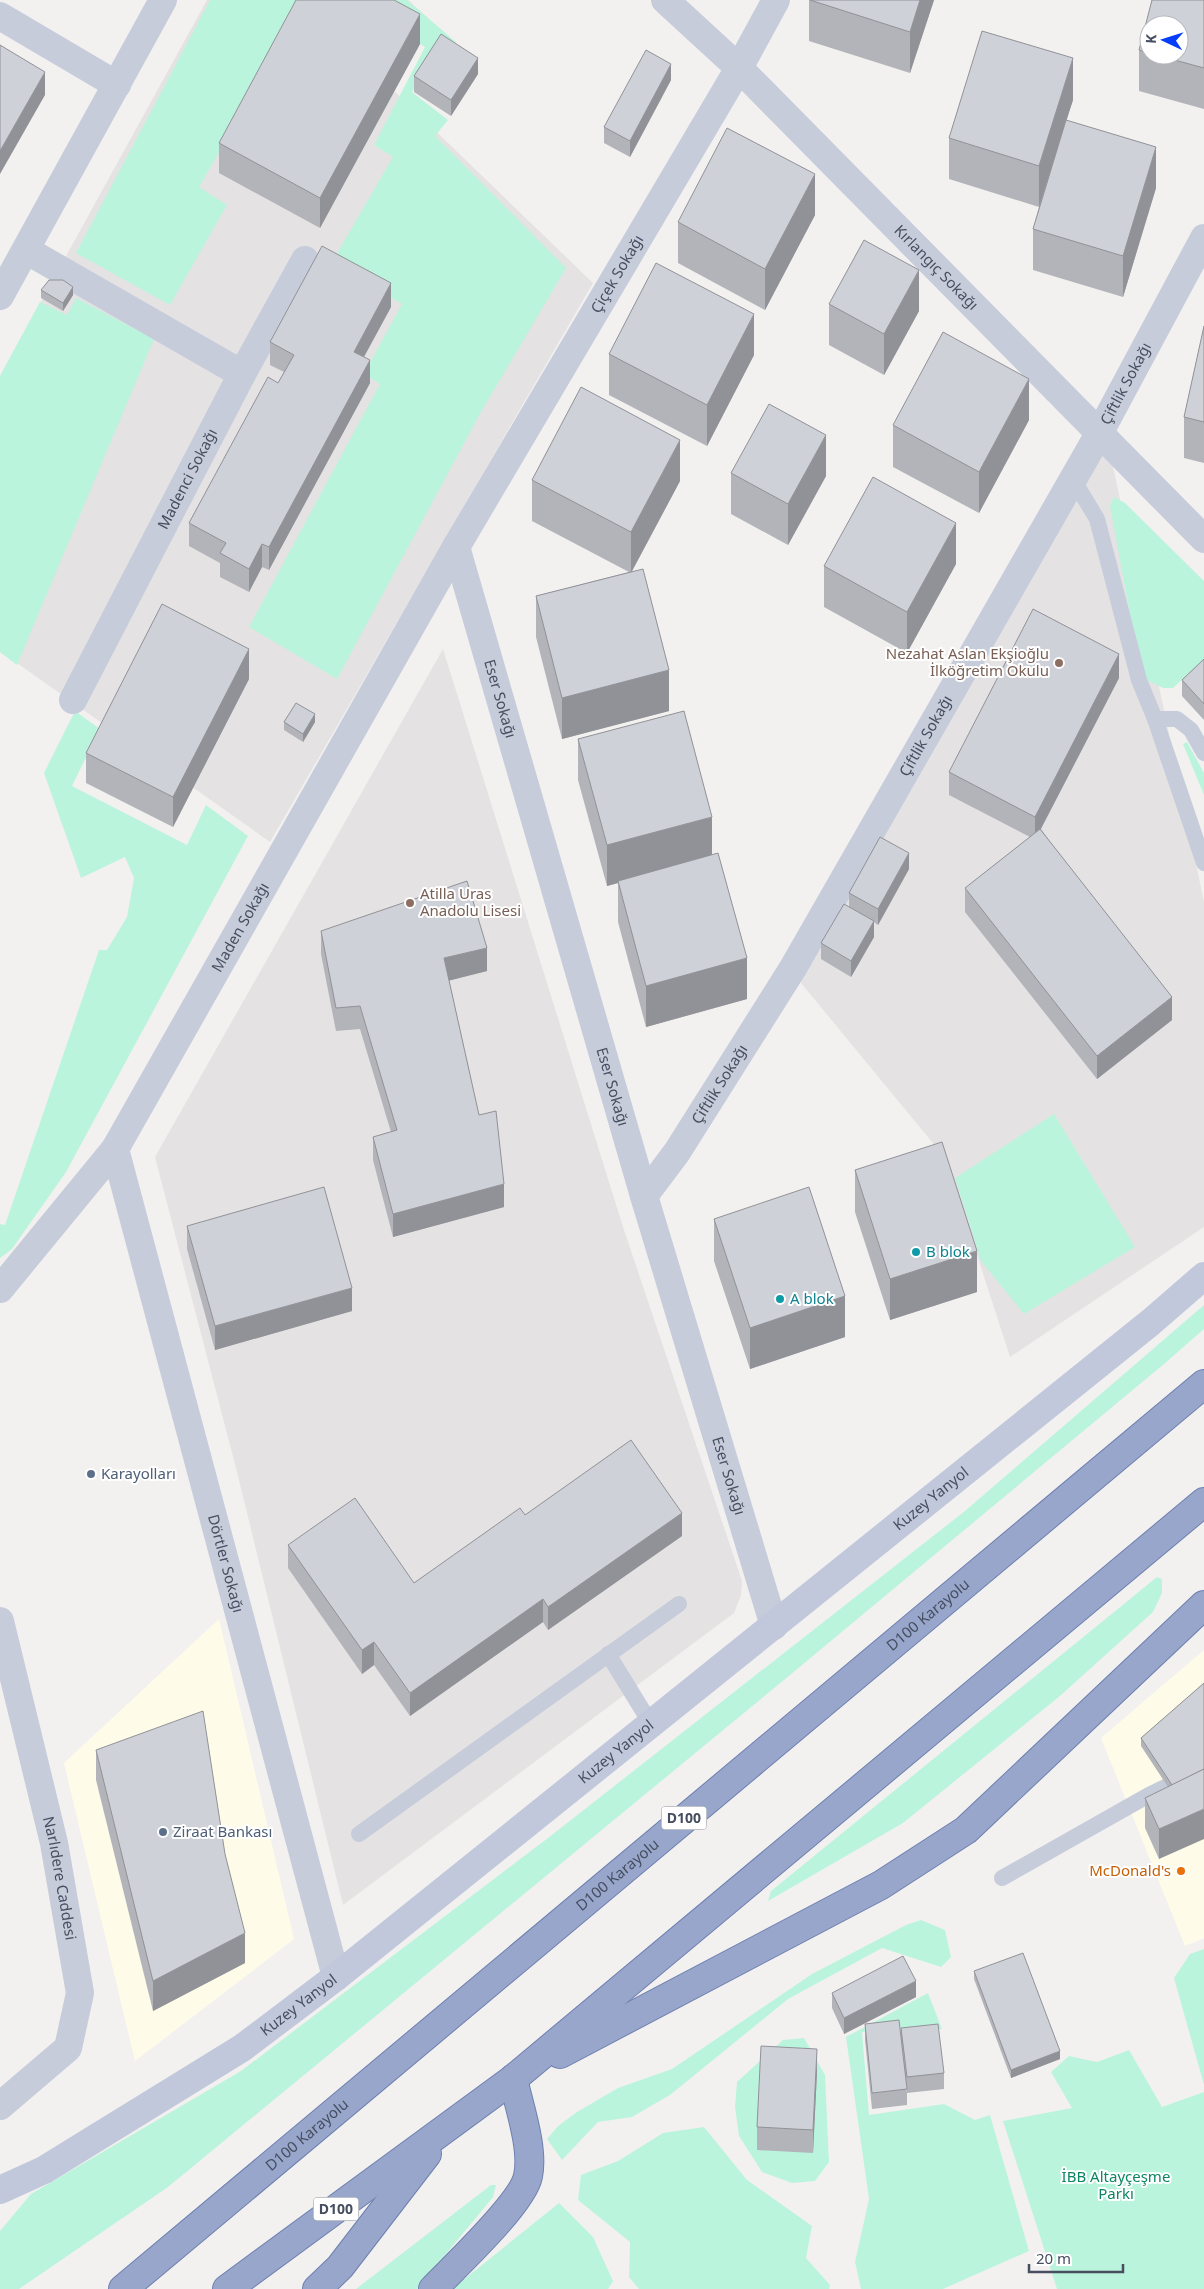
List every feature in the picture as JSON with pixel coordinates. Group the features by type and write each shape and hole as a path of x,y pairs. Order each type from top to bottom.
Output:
{"highway":[{"name":"D100 Karayolu","path":"123,2289 1204,1384"},
{"name":"D100","path":"227,2289 513,2079 1204,1502"},
{"path":"433,2289 518,2199 528,2176 528,2143 513,2079 881,1885 966,1830 1204,1605"},
{"path":"317,2289 340,2268 446,2129"},
{"path":"108,2289 166,2254"}],"main road":[{"name":"Kuzey Yanyol","path":"0,2190 44,2170 242,2048 336,1977 774,1626 1204,1276"}],"street":[{"path":"0,296 163,0"},
{"name":"Kırlangıç Sokağı","path":"665,0 739,68 1204,539"},
{"name":"Çiçek Sokağı","path":"456,547 739,68 776,0"},
{"path":"0,16 117,85"},
{"name":"Çiftlik Sokağı","path":"644,1196 677,1152 793,968 1100,432 1204,238"},
{"path":"26,250 242,374"},
{"name":"Madenci Sokağı","path":"73,700 242,374 305,260"},
{"name":"Maden Sokağı","path":"0,1289 115,1149 456,547"},
{"name":"Eser Sokağı","path":"456,547 644,1196 774,1626"},
{"name":"Dörtler Sokağı","path":"115,1149 336,1977"},
{"name":"Narlıdere Caddesi","path":"0,1622 54,1843 80,1993 68,2048 0,2106"}],"lane":[{"path":"1073,479 1097,519 1139,680 1155,719 1204,863"},
{"path":"1155,719 1176,718 1191,730 1204,753"},
{"path":"359,1834 679,1604"},
{"path":"608,1654 651,1724"},
{"path":"1002,1878 1149,1795 1204,1768"}],"shaded area":[{"path":"207,0 408,0 428,18 389,86 593,283 270,842 0,651 0,376"},
{"name":"Nezahat Aslan Ekşioğlu İlköğretim Okulu","path":"1104,423 1204,902 1204,1227 1010,1357 946,1159 787,966"},
{"path":"443,649 623,1227 742,1581 741,1595 734,1613 343,1905 237,1472 155,1157"},
{"path":"219,1619 294,1939 135,2061 64,1763"},
{"path":"1204,1650 1204,1938 1185,1946 1101,1738"}],"green space":[{"path":"210,0 307,0 199,187 227,205 170,305 76,253"},
{"path":"343,0 407,0 456,42 449,50 440,45 412,92 448,120 435,136 566,268 481,412 337,679 249,627 380,384 364,374 402,304 332,262 393,157 374,145 425,47"},
{"path":"76,298 154,339 17,665 0,652 0,376 40,302 67,315"},
{"path":"1114,497 1125,503 1204,581 1204,660 1173,688 1163,688 1145,679 1138,657 1110,506"},
{"path":"75,711 100,729 72,786 187,845 206,805 248,836 66,1172 12,1249 0,1258 0,1224 5,1225 99,950 107,950 127,917 134,878 125,857 81,878 44,773"},
{"path":"1187,742 1204,773 1204,795 1183,744"},
{"path":"1054,1114 1135,1247 1024,1314 981,1261 955,1178"},
{"path":"1204,1305 1204,1329 1164,1364 784,1680 168,2187 19,2289 0,2289 0,2231 31,2194 241,2071 548,1838 965,1511"},
{"path":"1157,1577 1162,1579 1162,1593 1153,1612 1060,1696 903,1823 768,1901 771,1891"},
{"path":"921,1920 945,1930 951,1957 941,1967 882,1948 788,1999 670,2095 632,2117 598,2122 562,2160 547,2139 558,2126 577,2112 618,2088 672,2069 812,1974 906,1925"},
{"path":"1204,1949 1204,2085 1174,1978 1190,1954"},
{"path":"928,1993 942,2029 905,2037 905,2028 862,2032 869,2115 944,2104 975,2120 990,2115 1029,2251 943,2289 861,2289 855,2262 869,2199 846,2037"},
{"path":"804,2038 825,2075 829,2162 815,2181 792,2183 762,2172 739,2136 735,2107 737,2082 783,2040"},
{"name":"İBB Altayçeşme Parkı","path":"1129,2050 1162,2107 1204,2092 1204,2289 1057,2289 1003,2121 1072,2108 1051,2072 1069,2056 1097,2062"},
{"path":"704,2127 747,2180 812,2226 806,2258 830,2285 829,2289 639,2289 629,2277 630,2242 578,2200 581,2175 618,2161 663,2133"},
{"path":"491,2185 496,2185 493,2197 417,2289 356,2289"},
{"path":"559,2203 593,2237 613,2281 608,2289 452,2289"}],"building":[{"path":"296,0 394,0 420,14 320,198 219,143"},
{"path":"810,0 920,0 910,32"},
{"path":"1152,0 1204,0 1204,68 1189,64 1189,15 1148,15"},
{"path":"982,31 1073,58 1039,166 949,138"},
{"path":"441,34 478,58 451,100 414,76"},
{"path":"0,45 45,72 0,151"},
{"path":"646,50 671,64 630,141 604,127"},
{"path":"1066,120 1156,147 1123,256 1033,229"},
{"path":"727,128 815,174 765,269 678,222"},
{"path":"864,240 919,270 884,334 829,304"},
{"path":"322,246 391,283 354,352 370,360 269,547 262,544 249,569 220,553 226,543 189,523 268,377 278,383 294,355 270,342"},
{"path":"656,263 754,314 707,405 609,354"},
{"path":"49,280 63,280 73,287 63,303 41,290"},
{"path":"1204,326 1204,422 1184,417"},
{"path":"943,332 1029,379 979,472 893,425"},
{"path":"581,387 680,440 631,532 532,480"},
{"path":"769,404 826,435 788,504 731,473"},
{"path":"873,477 956,523 907,612 824,566"},
{"path":"643,569 669,670 562,698 536,596"},
{"path":"162,604 249,649 173,797 86,753"},
{"path":"1033,609 1119,654 1035,817 949,772"},
{"path":"1204,659 1204,704 1182,680"},
{"path":"296,703 315,714 303,734 284,722"},
{"path":"684,711 712,817 607,845 578,739"},
{"path":"1040,829 1172,997 1097,1056 965,888"},
{"path":"880,837 909,853 878,909 849,893"},
{"path":"718,853 747,958 646,986 618,881"},
{"path":"467,881 487,948 444,958 479,1115 496,1111 504,1184 393,1214 373,1137 397,1130 360,1006 336,1008 321,931"},
{"path":"844,904 874,921 851,961 821,943"},
{"path":"942,1142 977,1251 890,1279 855,1170"},
{"path":"324,1187 352,1288 215,1326 187,1226"},
{"path":"809,1187 845,1296 750,1328 714,1219"},
{"path":"631,1440 682,1513 548,1607 543,1599 410,1693 374,1642 362,1650 288,1545 355,1498 414,1583 520,1508 525,1515"},
{"path":"1204,1683 1204,1769 1172,1785 1141,1738"},
{"name":"Ziraat Bankası","path":"203,1711 225,1854 245,1933 153,1981 96,1750"},
{"path":"1204,1769 1204,1809 1159,1829 1145,1798"},
{"path":"1023,1953 1060,2051 1011,2070 974,1971"},
{"path":"903,1956 916,1981 844,2018 832,1993"},
{"path":"899,2020 907,2089 872,2093 865,2024"},
{"path":"938,2024 944,2073 907,2077 901,2028"},
{"path":"761,2046 817,2049 813,2130 757,2127"}],"place":[{"name":"Nezahat Aslan Ekşioğlu İlköğretim Okulu","path":"1059,663"},
{"name":"Atilla Uras Anadolu Lisesi","path":"410,903"},
{"name":"B blok","path":"916,1252"},
{"name":"A blok","path":"780,1299"},
{"name":"Karayolları","path":"91,1474"},
{"name":"Ziraat Bankası","path":"163,1832"},
{"name":"McDonald's","path":"1181,1871"}]}
